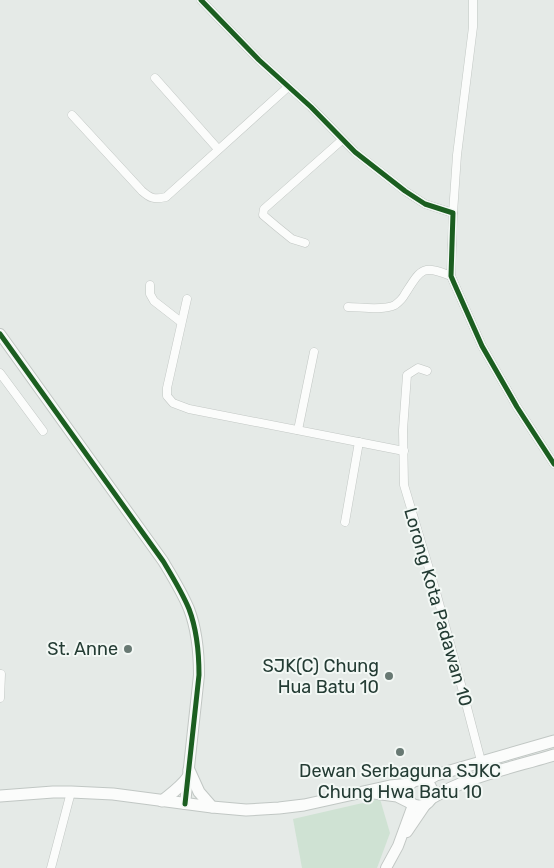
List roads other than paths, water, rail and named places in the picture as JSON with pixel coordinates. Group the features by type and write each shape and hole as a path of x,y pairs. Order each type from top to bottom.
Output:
{"main road":[{"path":"424,782 436,775 554,741"},
{"path":"367,792 396,796 419,806 444,791 470,779 554,755"},
{"path":"162,801 178,790 188,773 199,792 212,807"},
{"path":"0,796 53,792 113,794 246,810 304,805 417,781 424,782 430,788 428,802"},
{"path":"410,784 406,794 411,803"}],"street":[{"path":"201,0 259,60 311,107 355,152 424,204 453,213"},
{"path":"473,0 473,26 457,156 452,222 451,276 482,346 517,407 554,464"},
{"path":"155,78 218,149"},
{"path":"72,115 142,191 148,196 157,199 166,197 288,87"},
{"path":"305,243 292,239 280,231 263,214 264,210 342,140"},
{"path":"348,307 386,307 395,304 403,297 422,271 437,270 451,276"},
{"path":"150,285 150,294 154,301 181,322"},
{"path":"188,299 181,322 167,388 167,396 173,403 189,409 251,422 404,451"},
{"path":"0,334 162,561 188,608 195,630 199,668 185,804"},
{"path":"298,430 314,352"},
{"name":"Lorong Kota Padawan 10","path":"427,371 418,368 407,375 403,430 404,485 436,592 481,762"},
{"path":"0,373 43,431"},
{"path":"345,522 359,442"},
{"path":"0,698 1,674"},
{"path":"51,868 71,792"},
{"path":"386,868 398,846 428,802"},
{"path":"398,846 411,803"}],"place":[{"name":"St. Anne","path":"128,649"},
{"name":"SJK(C) Chung Hua Batu 10","path":"389,676"},
{"name":"Dewan Serbaguna SJKC Chung Hwa Batu 10","path":"400,752"}]}
